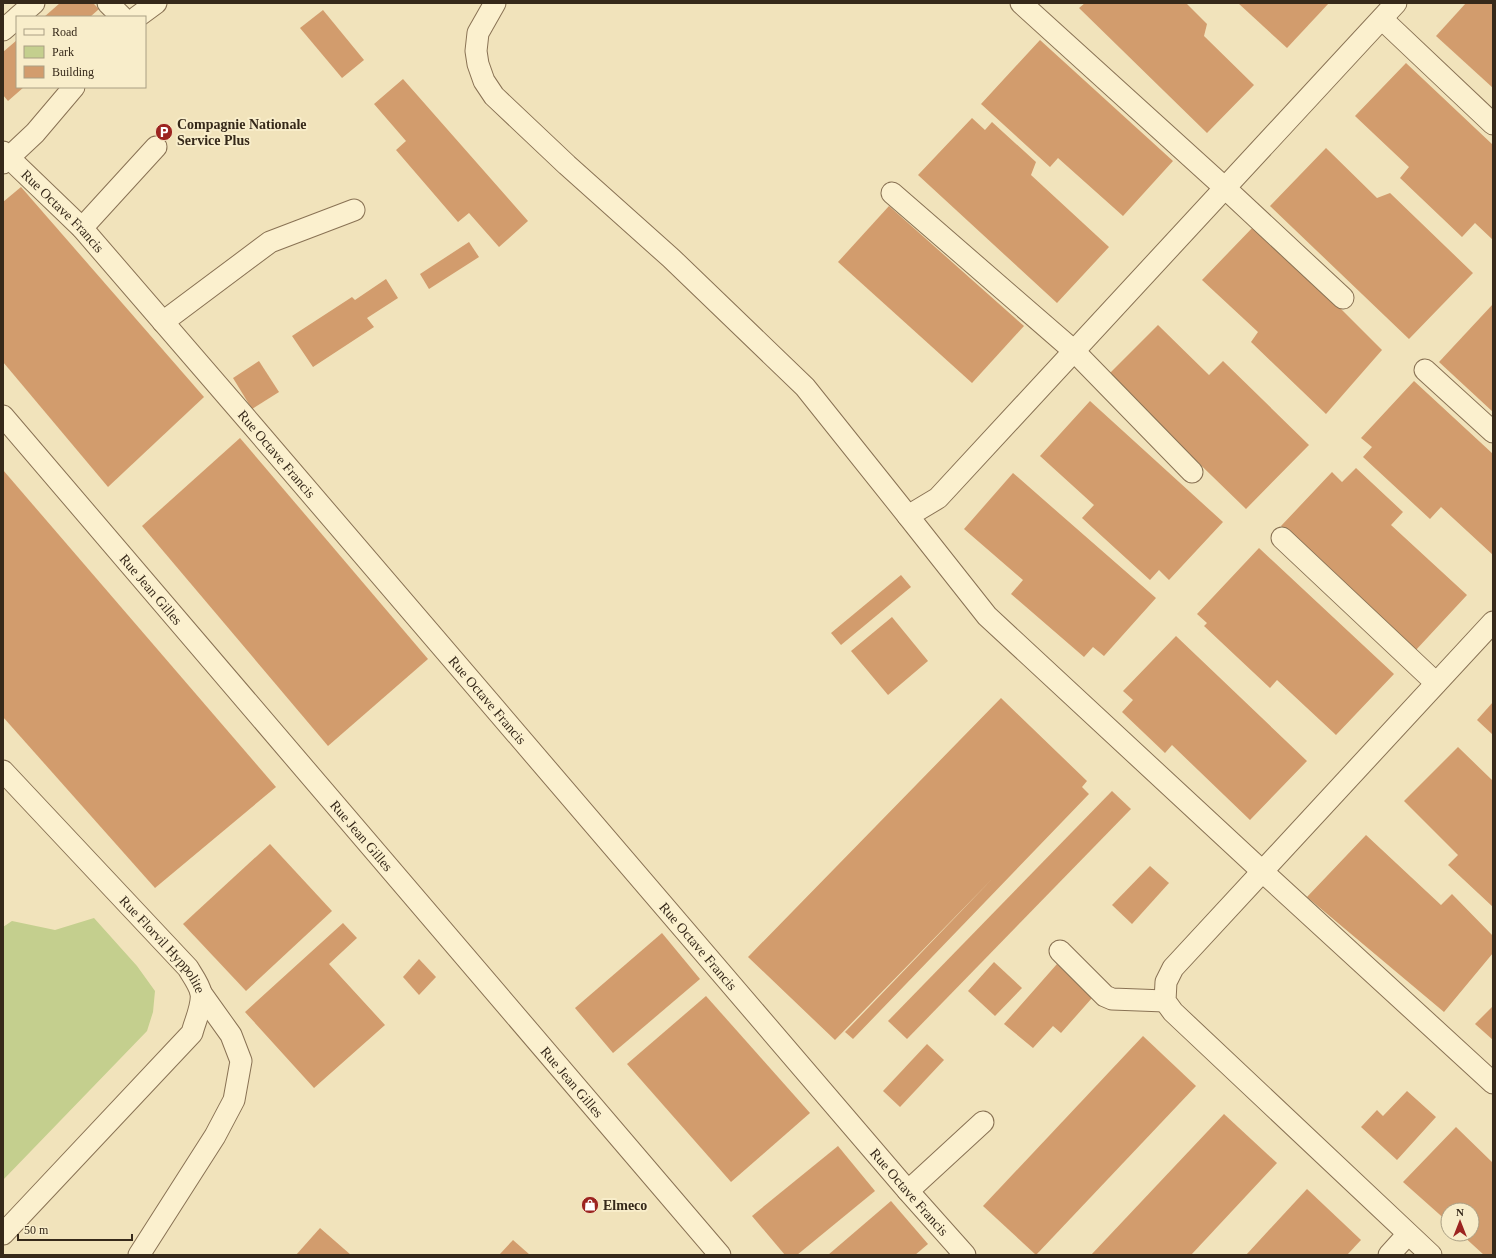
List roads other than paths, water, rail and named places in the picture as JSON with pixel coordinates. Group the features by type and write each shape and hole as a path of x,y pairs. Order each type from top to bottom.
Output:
{"street":[{"path":"19,16 34,3"},
{"path":"108,3 121,16"},
{"path":"138,16 156,3"},
{"path":"494,3 478,33 476,51 478,64 484,81 494,96 567,165 671,258 800,382 987,616 1493,1083"},
{"path":"1021,3 1225,188 1343,298"},
{"path":"908,516 938,498 1396,3"},
{"path":"1382,18 1493,124"},
{"path":"3,30 16,19"},
{"path":"5,158 35,133 73,88"},
{"path":"82,228 156,147"},
{"name":"Rue Octave Francis","path":"5,158 82,228 252,424 908,1191 965,1255"},
{"path":"892,193 1074,351 1192,472"},
{"path":"163,322 270,242 354,210"},
{"path":"1425,370 1493,432"},
{"name":"Rue Jean Gilles","path":"3,416 720,1255"},
{"path":"1282,538 1436,683"},
{"path":"1431,1255 1173,1012 1165,1001 1166,982 1173,968 1493,622"},
{"name":"Rue Florvil Hyppolite","path":"3,771 188,968 201,993 200,1007 192,1033 3,1234"},
{"path":"1060,951 1105,996 1112,999 1165,1001"},
{"path":"139,1255 215,1136 234,1100 241,1061 231,1036 201,993"},
{"path":"908,1191 983,1122"},
{"path":"1389,1255 1408,1234"}],"place":[{"name":"Compagnie Nationale Service Plus","path":"164,132"},
{"name":"Elmeco","path":"590,1205"}]}
